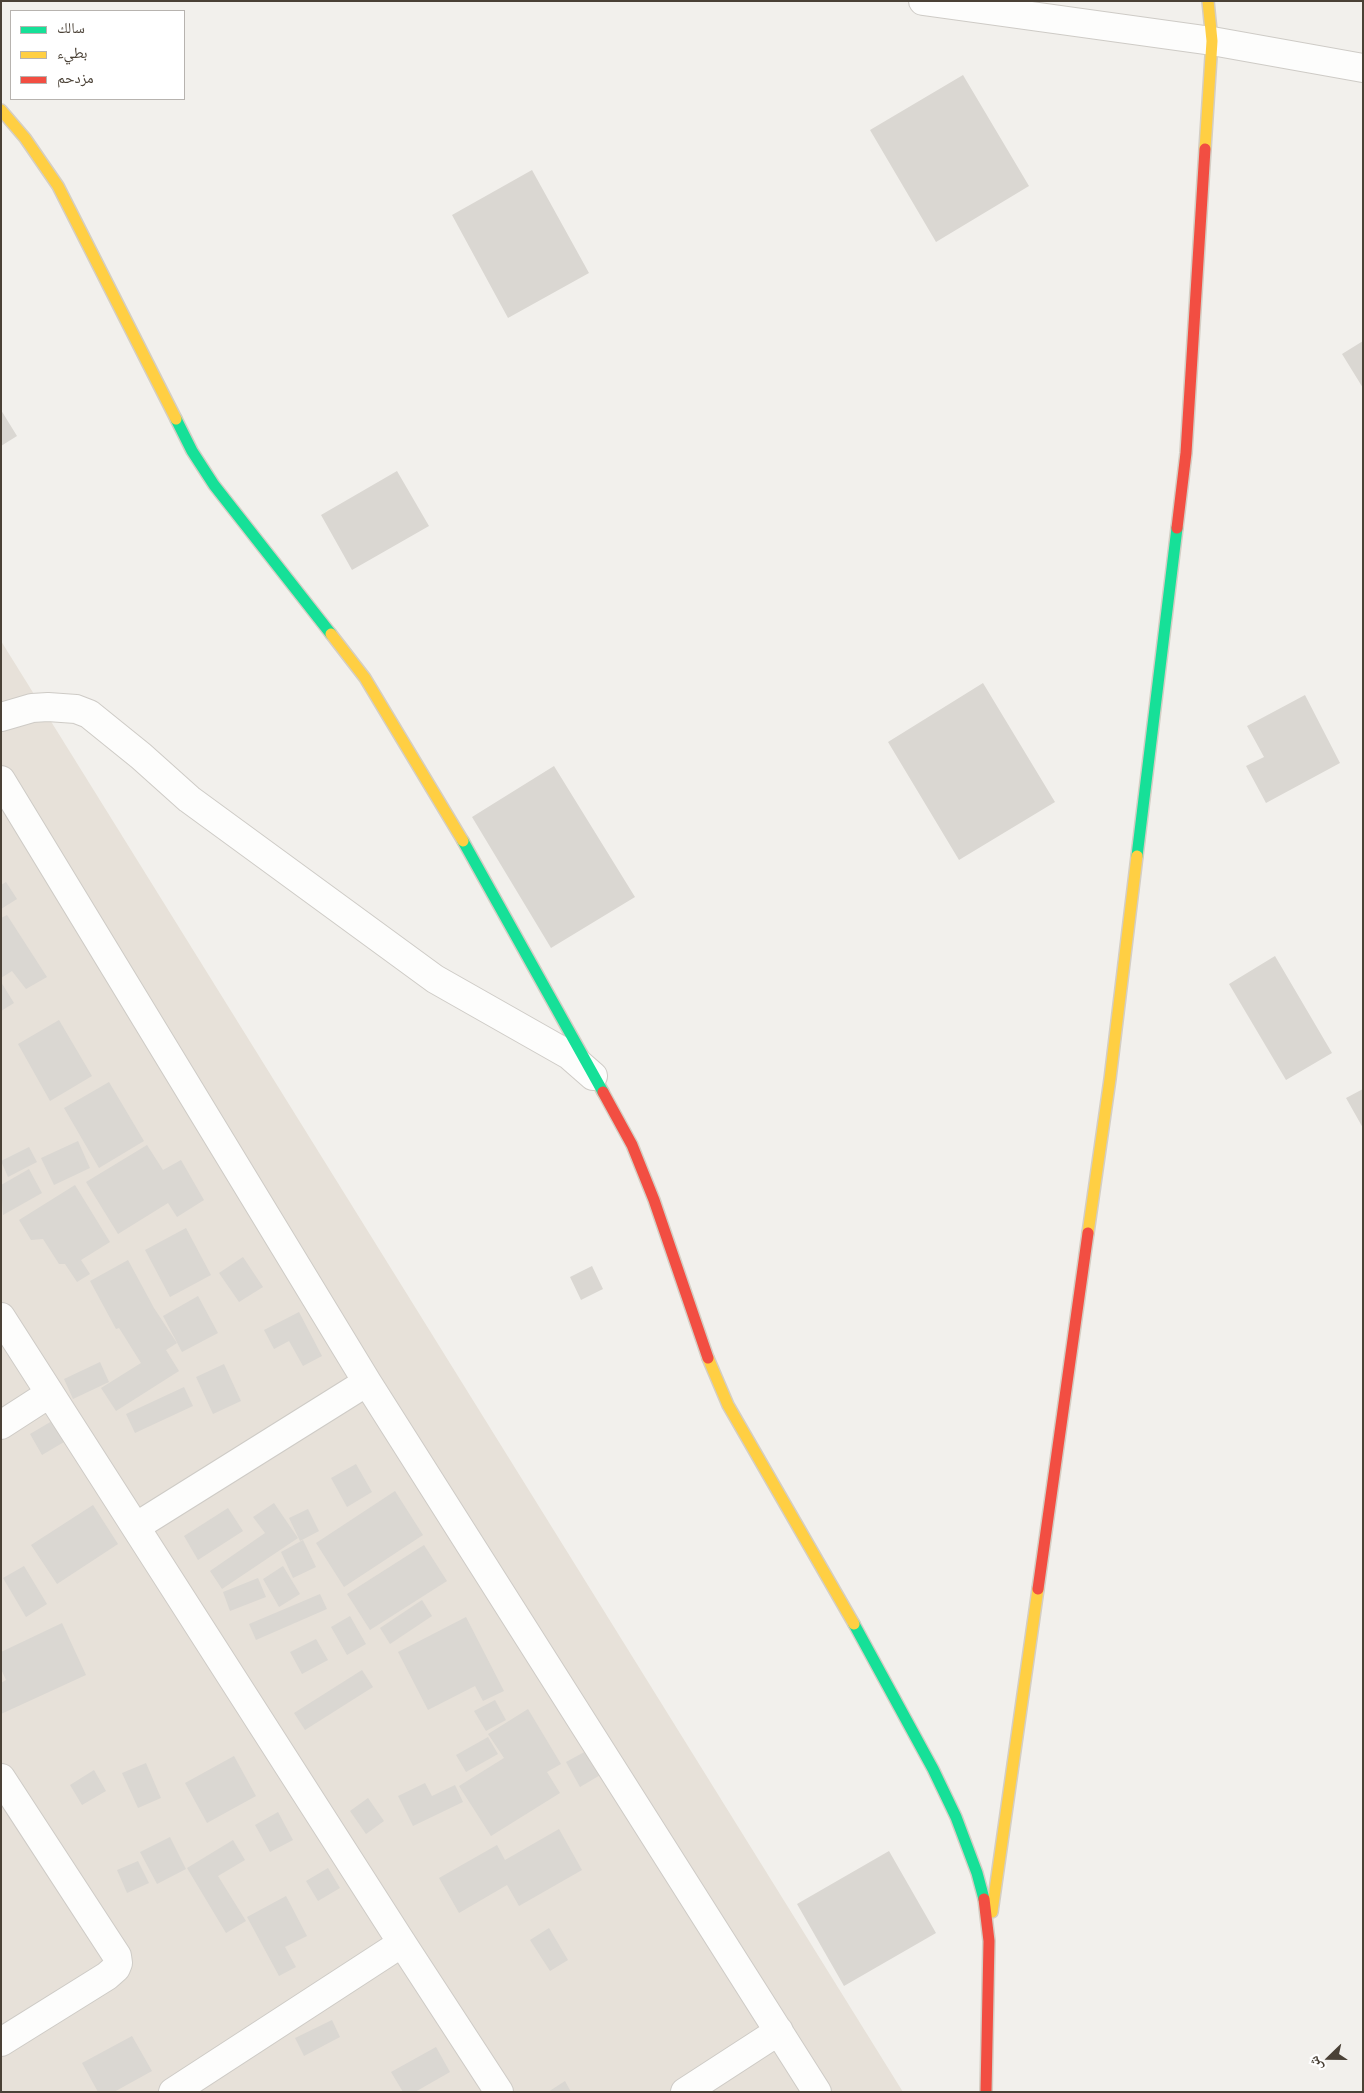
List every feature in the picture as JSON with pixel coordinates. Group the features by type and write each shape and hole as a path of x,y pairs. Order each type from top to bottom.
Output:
{"street":[{"path":"923,1 1212,40 1363,68"},
{"path":"988,1941 1110,1079 1185,462 1212,40 1208,1"},
{"path":"1,110 25,138 58,186 192,451 214,485 365,678 462,842 632,1145 654,1200 700,1339 728,1405 845,1608 933,1769 956,1817 977,1873 985,1904 988,1941 986,2092"},
{"path":"1,717 32,708 48,707 76,709 89,714 141,756 188,799 435,979 569,1055 596,1079"},
{"path":"1,780 367,1382 817,2092"},
{"path":"1,1317 499,2092"},
{"path":"137,1526 367,1382"},
{"path":"1,1425 49,1394"},
{"path":"1,1778 117,1956 118,1963 116,1968 107,1976 1,2042"},
{"path":"174,2092 203,2084 402,1943"},
{"path":"685,2092 778,2031"}],"shaded area":[{"path":"1,641 903,2092 1,2092"}],"building":[{"path":"963,75 1029,186 936,242 870,130"},
{"path":"532,170 589,273 508,318 452,215"},
{"path":"1363,341 1363,388 1342,354"},
{"path":"1,410 17,436 1,446"},
{"path":"397,471 429,526 352,570 321,515"},
{"path":"983,683 1055,802 959,860 888,742"},
{"path":"1305,695 1340,763 1266,803 1246,766 1264,757 1247,726"},
{"path":"554,766 635,897 551,948 472,817"},
{"path":"6,882 17,899 1,909 1,885"},
{"path":"7,915 47,977 26,989 12,971 1,978 1,918"},
{"path":"1275,956 1332,1053 1286,1080 1229,984"},
{"path":"1,982 14,1003 1,1011"},
{"path":"59,1020 92,1076 50,1101 18,1044"},
{"path":"109,1082 144,1141 99,1168 64,1108"},
{"path":"1363,1089 1363,1128 1346,1098"},
{"path":"78,1141 90,1168 54,1185 41,1158"},
{"path":"147,1145 163,1170 181,1160 204,1200 177,1217 168,1203 118,1234 86,1182"},
{"path":"29,1147 37,1162 8,1177 1,1161"},
{"path":"29,1169 42,1193 3,1215 1,1185"},
{"path":"75,1185 110,1242 81,1260 90,1274 77,1282 65,1264 59,1264 43,1239 31,1240 19,1220"},
{"path":"186,1228 211,1275 170,1297 145,1250"},
{"path":"243,1257 263,1287 239,1302 219,1273"},
{"path":"128,1260 154,1308 177,1343 166,1350 179,1371 116,1411 101,1388 141,1363 119,1328 116,1329 90,1281"},
{"path":"592,1266 603,1289 581,1300 570,1277"},
{"path":"198,1296 218,1333 182,1352 163,1316"},
{"path":"299,1312 322,1356 303,1366 289,1341 274,1349 264,1330"},
{"path":"100,1362 109,1382 73,1399 64,1379"},
{"path":"224,1364 241,1401 213,1414 196,1377"},
{"path":"184,1387 193,1406 135,1433 126,1414"},
{"path":"52,1421 64,1442 42,1455 30,1434"},
{"path":"356,1464 372,1492 347,1507 331,1478"},
{"path":"395,1491 423,1535 344,1587 316,1543"},
{"path":"274,1503 298,1538 222,1589 210,1571 265,1533 253,1517"},
{"path":"93,1505 118,1544 57,1584 31,1545"},
{"path":"228,1508 243,1531 198,1560 184,1536"},
{"path":"308,1509 319,1531 300,1541 289,1518"},
{"path":"303,1540 316,1567 293,1578 281,1552"},
{"path":"424,1545 447,1581 370,1630 347,1594"},
{"path":"24,1566 47,1604 26,1617 3,1578"},
{"path":"283,1566 300,1594 279,1607 263,1579"},
{"path":"258,1578 266,1597 230,1611 223,1592"},
{"path":"320,1594 327,1609 256,1640 249,1624"},
{"path":"422,1600 432,1616 390,1644 380,1628"},
{"path":"350,1616 366,1644 347,1655 331,1627"},
{"path":"466,1617 504,1691 483,1701 475,1686 428,1710 398,1652"},
{"path":"62,1623 86,1675 1,1714 1,1683 6,1680 1,1669 1,1652"},
{"path":"316,1639 328,1660 302,1674 290,1652"},
{"path":"362,1670 373,1687 305,1730 294,1713"},
{"path":"495,1700 506,1720 486,1731 474,1711"},
{"path":"528,1709 561,1764 547,1772 560,1793 491,1836 459,1786 504,1758 488,1734"},
{"path":"488,1737 498,1754 466,1772 456,1755"},
{"path":"588,1750 602,1774 580,1787 566,1762"},
{"path":"234,1756 256,1796 207,1823 185,1783"},
{"path":"146,1763 161,1798 138,1808 122,1773"},
{"path":"94,1770 106,1791 82,1805 70,1785"},
{"path":"425,1783 432,1796 455,1785 463,1802 413,1826 398,1796"},
{"path":"368,1798 384,1821 366,1834 350,1811"},
{"path":"278,1812 293,1840 270,1852 255,1825"},
{"path":"559,1829 582,1870 519,1906 507,1885 459,1913 439,1878 497,1845 505,1860"},
{"path":"170,1837 186,1869 157,1884 140,1852"},
{"path":"233,1840 245,1860 218,1876 246,1921 226,1933 187,1868"},
{"path":"889,1851 936,1933 844,1986 797,1904"},
{"path":"138,1861 149,1883 127,1893 117,1870"},
{"path":"328,1868 340,1888 318,1901 306,1881"},
{"path":"286,1896 307,1936 285,1947 296,1967 279,1976 247,1917"},
{"path":"549,1928 568,1960 550,1971 530,1940"},
{"path":"332,2020 340,2037 304,2056 295,2038"},
{"path":"132,2036 152,2071 114,2092 98,2092 82,2063"},
{"path":"436,2047 450,2072 415,2092 403,2092 391,2072"},
{"path":"565,2081 571,2092 548,2092"}],"traffic: fast":[{"path":"176,419 192,451 214,485 331,634"},
{"path":"1137,856 1177,528"},
{"path":"463,841 603,1092"},
{"path":"854,1624 933,1769 956,1817 977,1873 984,1899"}],"traffic: slow":[{"path":"1205,149 1212,41 1208,1"},
{"path":"1,110 25,138 58,186 176,419"},
{"path":"331,634 365,678 463,841"},
{"path":"1088,1233 1110,1079 1137,856"},
{"path":"708,1358 728,1405 854,1624"},
{"path":"992,1912 1038,1589"}],"traffic: jam":[{"path":"1177,528 1186,453 1205,149"},
{"path":"603,1092 632,1145 654,1200 708,1358"},
{"path":"1038,1589 1088,1233"},
{"path":"984,1899 989,1941 986,2092"}]}
